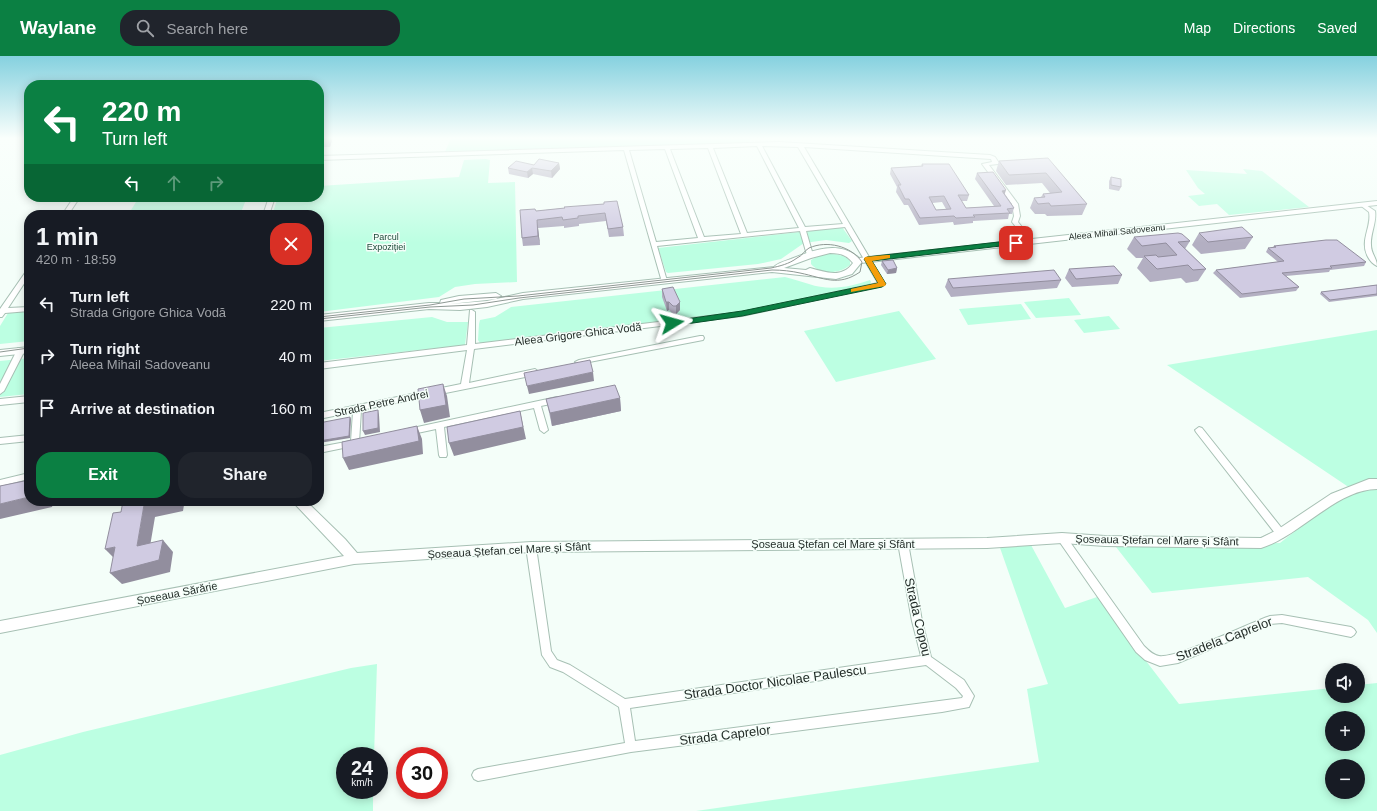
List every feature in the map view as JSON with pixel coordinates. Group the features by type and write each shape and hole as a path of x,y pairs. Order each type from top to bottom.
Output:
{"main road":[{"name":"Aleea Mihail Sadoveanu","path":"857,260 1377,203"},
{"path":"324,317 430,306 473,306 523,296 772,269 830,276 848,273 856,267 857,260 851,255 837,251 823,251 772,269"},
{"path":"809,256 805,260 806,266 812,272 817,274"},
{"path":"0,353 24,350"},
{"name":"Șoseaua Ștefan cel Mare și Sfânt","path":"354,559 531,547 987,543 1062,538 1105,541 1261,543 1271,540 1281,534 1335,497 1369,484 1377,484"},
{"path":"303,506 354,559"},
{"name":"Șoseaua Sărărie","path":"0,627 354,559"}],"street":[{"path":"633,173 664,281"},
{"path":"677,173 702,240"},
{"path":"721,173 745,236"},
{"path":"774,173 803,230 809,256"},
{"path":"817,173 867,259"},
{"path":"992,173 1015,204 1017,216 1015,222 1030,241"},
{"path":"1363,205 1372,212 1373,216 1366,244 1372,260 1377,264"},
{"path":"654,244 848,225"},
{"name":"Aleea Grigore Ghica Vodă","path":"324,365 471,346 742,314 882,284 867,259"},
{"path":"1,312 24,278"},
{"path":"1,312 24,310"},
{"path":"466,386 471,346 472,312"},
{"path":"571,364 700,338"},
{"path":"0,391 24,352"},
{"name":"Strada Petre Andrei","path":"324,415 541,370"},
{"path":"402,433 568,398"},
{"path":"0,402 24,400"},
{"path":"537,404 544,430"},
{"path":"324,449 359,442 357,408"},
{"path":"440,425 443,455"},
{"path":"1199,430 1281,534"},
{"path":"0,441 24,439"},
{"path":"0,483 24,477"},
{"name":"Stradela Caprelor","path":"1062,538 1140,649 1154,659 1160,661 1178,658 1270,620 1276,619 1351,632"},
{"name":"Strada Copou","path":"903,543 917,621 927,660 960,684 969,696"},
{"path":"531,547 546,652 554,664 566,668 624,704 631,747"},
{"name":"Strada Doctor Nicolae Paulescu","path":"624,704 927,660"},
{"name":"Strada Caprelor","path":"478,775 631,747 942,707 965,703 969,696"}],"green space":[{"name":"Parcul Expoziției","path":"460,173 489,173 488,183 515,182 517,282 475,284 455,287 439,297 324,311 324,210 274,210 276,202 324,202 324,186 459,177"},
{"path":"1188,173 1265,173 1309,207 1229,215 1217,204 1199,206 1188,196 1205,194 1198,188"},
{"path":"136,202 245,202 242,210 131,210"},
{"path":"842,227 852,241 849,243 826,240 804,243 781,259 758,264 668,273 666,272 658,248"},
{"path":"826,254 836,254 845,257 850,261 850,265 836,272 825,272 815,268 811,264 811,260"},
{"path":"785,277 817,286 832,288 855,285 870,280 871,282 870,285 737,313 480,343 478,340 480,320 495,317 511,307"},
{"path":"1069,298 1081,315 1036,318 1024,302"},
{"path":"1021,304 1031,319 968,325 959,309"},
{"path":"24,311 24,342 0,344 0,326 8,313"},
{"path":"899,311 936,359 836,382 804,331"},
{"path":"1109,316 1120,329 1084,333 1074,320"},
{"path":"432,317 447,322 468,322 465,345 324,360 324,328"},
{"path":"1377,330 1377,482 1350,488 1167,365"},
{"path":"24,359 24,395 0,397 0,361"},
{"path":"1377,485 1377,633 1368,620 1308,577 1152,593 1116,547 1280,543 1337,498"},
{"path":"999,545 1031,545 1065,608 1097,597 1179,704 1325,689 1325,703 1365,703 1365,684 1377,683 1377,811 696,811 1039,762 1027,689 1048,684"},
{"path":"377,664 374,747 336,747 336,799 373,799 373,811 0,811 0,755 83,732 351,668"}],"building":[{"path":"894,173 955,173 969,195 958,195 966,208 1001,206 977,173 994,173 1006,190 1002,191 1014,208 1007,209 1010,213 973,215 975,217 956,218 954,216 920,218 909,199 905,199 898,185 901,185","holes":["944,196 951,209 936,210 929,197"]},
{"path":"1008,173 1042,173 1009,175"},
{"path":"1046,173 1061,173 1087,204 1051,206 1049,203 1038,204 1034,198 1045,197 1043,194 1062,192"},
{"path":"1111,177 1121,179 1121,187 1111,185"},
{"path":"617,201 623,227 608,229 605,213 578,216 578,218 563,220 562,217 537,220 538,236 522,238 520,210 535,209 536,211 604,204 604,202"},
{"path":"1242,227 1253,237 1208,242 1199,233"},
{"path":"1178,233 1182,234 1190,241 1178,242 1206,269 1193,270 1188,265 1157,269 1144,256 1156,255 1158,257 1177,255 1166,243 1142,246 1134,237"},
{"path":"1326,240 1337,240 1366,262 1330,266 1332,268 1282,273 1299,287 1242,294 1216,270 1284,261 1268,248"},
{"path":"893,260 897,268 888,270 882,261"},
{"path":"1114,266 1122,275 1076,279 1069,269"},
{"path":"1054,270 1061,280 953,288 948,279"},
{"path":"1377,285 1377,294 1330,300 1321,292"},
{"path":"673,287 680,302 676,306 666,302 662,289"},
{"path":"590,360 593,372 527,386 524,373"},
{"path":"443,384 446,405 420,410 418,389"},
{"path":"615,385 620,398 550,413 546,399"},
{"path":"378,410 378,428 363,431 363,413"},
{"path":"520,411 523,427 449,443 447,427"},
{"path":"350,417 349,436 324,440 324,422"},
{"path":"417,426 419,441 343,458 342,442"},
{"path":"24,481 24,498 0,504 0,486"},
{"path":"122,506 144,506 137,546 163,540 159,560 110,573 115,547 105,549 113,513 121,512"}],"tram line":[{"path":"324,316 430,305 464,299 518,296 771,268 791,262 809,248 823,245 845,248 857,256 862,262 860,272 852,277 838,280 824,279 783,270 772,270 519,298 473,305 430,307 324,318"},
{"path":"0,352 24,349"}],"slow traffic":[{"path":"854,291 882,284 867,259 887,257"}],"route":[{"path":"672,323 742,314 882,284 867,259 1016,243"}]}
